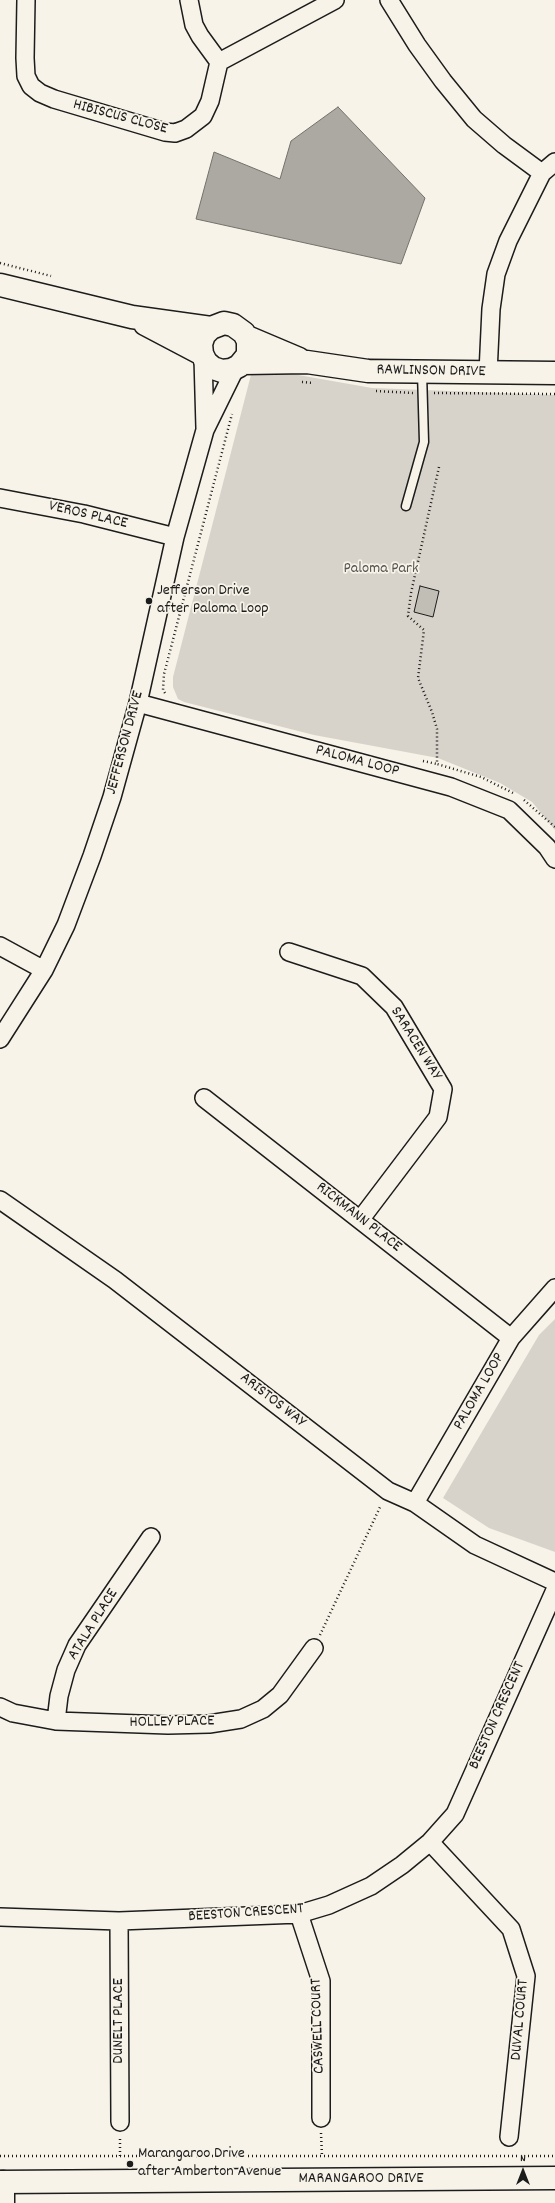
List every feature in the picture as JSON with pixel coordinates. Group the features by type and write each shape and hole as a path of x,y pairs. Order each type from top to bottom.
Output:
{"street":[{"name":"HIBISCUS CLOSE","path":"26,0 26,76 31,86 40,93 54,99 165,132 175,133 186,130 203,116 210,101 219,62"},
{"path":"189,0 194,25 219,62 335,0"},
{"path":"389,0 416,45 474,119 504,145 542,173"},
{"path":"488,373 491,309 496,274 508,241 542,173 555,162"},
{"name":"RAWLINSON DRIVE","path":"0,285 132,317 211,328 224,323 233,325 241,330 247,337 307,362"},
{"name":"RAWLINSON DRIVE","path":"132,317 202,356 209,365 217,370 226,371 239,366 307,362 368,371 555,373"},
{"path":"202,356 202,339 211,328"},
{"path":"239,366 249,350 247,337"},
{"name":"JEFFERSON DRIVE","path":"202,356 205,430"},
{"name":"JEFFERSON DRIVE","path":"0,1039 44,970 66,924 92,856 112,797 138,703 175,537 205,430 239,366"},
{"name":"VEROS PLACE","path":"0,498 84,514 175,537"},
{"name":"PALOMA LOOP","path":"138,703 451,787 509,810 547,847 555,859"},
{"path":"0,946 44,970"},
{"name":"SARACEN WAY","path":"289,952 362,976 394,1006 443,1089 438,1117 360,1220"},
{"name":"RICKMANN PLACE","path":"204,1098 511,1338"},
{"name":"ARISTOS WAY","path":"0,1200 116,1280 388,1491 415,1503 475,1544 555,1582"},
{"name":"PALOMA LOOP","path":"415,1503 511,1338 555,1288"},
{"name":"ATALA PLACE","path":"56,1721 61,1689 66,1670 78,1645 151,1537"},
{"name":"BEESTON CRESCENT","path":"0,1918 119,1921 299,1914 328,1905 371,1886 402,1865 430,1842 454,1814 555,1590"},
{"name":"HOLLEY PLACE","path":"0,1707 13,1713 56,1721 168,1725 209,1724 240,1719 263,1708 280,1695 314,1648"},
{"name":"DUVAL COURT","path":"430,1842 511,1929 526,1976 509,2137"},
{"name":"CASWELL COURT","path":"299,1914 321,1981 321,2118"},
{"name":"DUNELT PLACE","path":"119,1921 120,2122"},
{"name":"MARANGAROO DRIVE","path":"2,2189 555,2178"}],"lane":[{"path":"406,506 424,442 422,372"}],"path":[{"path":"0,262 55,278"},
{"path":"166,695 163,690 164,674 232,412"},
{"path":"437,764 437,729 432,712 418,678 424,630 408,616 411,593 439,468"},
{"path":"422,761 481,777 515,794"},
{"path":"520,798 531,804 555,827"},
{"path":"314,1648 362,1542 388,1491"},
{"path":"321,2118 322,2156"},
{"path":"0,2156 555,2156"}],"green space":[{"name":"Paloma Park","path":"253,367 372,388 555,395 555,830 532,802 500,783 438,758 314,735 184,702 178,699 173,687 173,677"},
{"path":"555,1319 555,1552 489,1528 443,1498 539,1335"}],"shaded area":[{"path":"338,107 425,198 401,264 196,219 214,152 280,179 291,141"}],"building":[{"path":"420,586 439,591 433,617 414,612"}],"place":[{"name":"Jefferson Drive after Paloma Loop","path":"149,601"},
{"name":"Marangaroo Drive after Amberton Avenue","path":"130,2164"}]}
